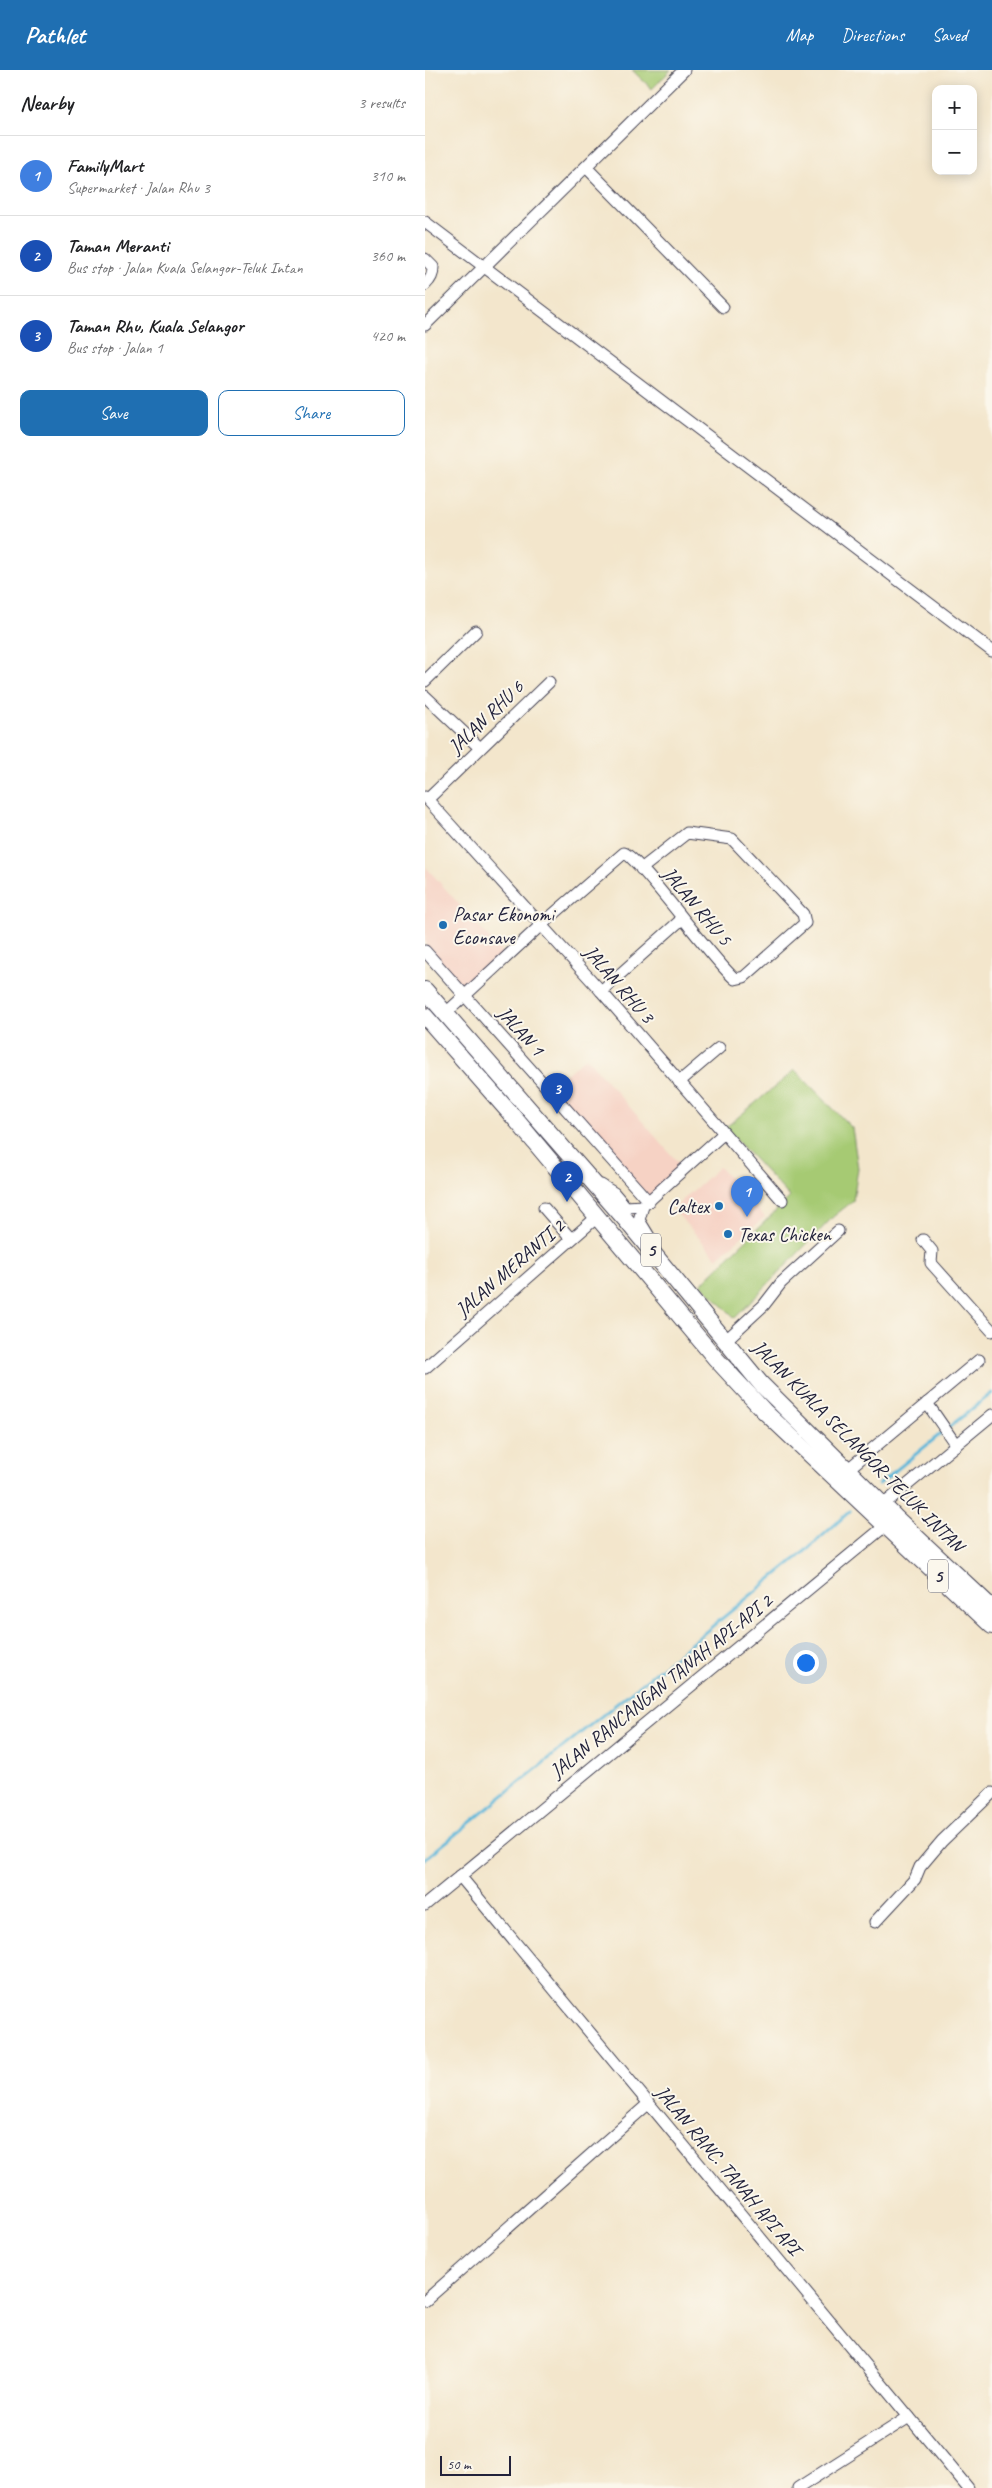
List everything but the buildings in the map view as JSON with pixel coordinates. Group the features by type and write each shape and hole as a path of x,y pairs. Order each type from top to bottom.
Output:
{"highway":[{"name":"JALAN KUALA SELANGOR-TELUK INTAN","path":"425,990 591,1179 761,1384 883,1505 992,1608"},
{"name":"JALAN KUALA SELANGOR-TELUK INTAN","path":"425,1016 716,1358 764,1411 992,1626"}],"street":[{"path":"425,325 684,70"},
{"path":"586,167 723,307"},
{"path":"425,222 992,651"},
{"path":"425,259 433,267 432,276 425,285"},
{"path":"425,681 476,632"},
{"name":"JALAN RHU 6","path":"427,798 549,682"},
{"path":"425,696 480,748"},
{"name":"JALAN RHU 3","path":"427,798 601,991 781,1200"},
{"name":"JALAN RHU 5","path":"541,925 620,854 629,854 641,869 682,919 732,977 738,980 744,977 803,925 805,920 803,914 732,839 687,833 641,869"},
{"path":"601,991 682,919"},
{"path":"446,1013 541,925"},
{"name":"JALAN 1","path":"425,952 646,1204"},
{"path":"679,1082 719,1048"},
{"path":"664,1266 660,1250 641,1226 639,1220 646,1204 723,1134"},
{"path":"591,1179 614,1193 626,1207 646,1204"},
{"path":"544,1208 571,1239"},
{"name":"JALAN MERANTI 2","path":"425,1368 597,1217"},
{"path":"725,1341 764,1305 781,1282 839,1231"},
{"path":"923,1240 932,1250 929,1258 931,1262 992,1332"},
{"path":"847,1470 979,1360"},
{"path":"927,1403 953,1441"},
{"path":"883,1505 953,1441 992,1415"},
{"name":"JALAN RANCANGAN TANAH API-API 2","path":"425,1905 885,1526"},
{"path":"875,1922 915,1879 920,1867 942,1841 992,1793"},
{"name":"JALAN RANC. TANAH API API","path":"461,1876 968,2488"},
{"path":"425,2300 649,2104"},
{"path":"798,2488 909,2417"}],"shaded area":[{"path":"426,867 503,954 465,989 425,944"},
{"path":"586,1057 681,1166 649,1197 551,1087"},
{"path":"719,1167 765,1217 717,1258 673,1209"}],"green space":[{"path":"632,70 671,70 652,89"},
{"path":"795,1070 852,1128 858,1168 853,1201 834,1216 735,1318 701,1284 790,1197 725,1128"}],"waterway":[{"path":"948,1428 992,1393"},
{"path":"879,1484 943,1432"},
{"path":"425,1859 809,1548 850,1511"}],"place":[{"name":"Pasar Ekonomi Econsave","path":"443,925"},
{"name":"Taman Rhu, Kuala Selangor","path":"557,1114"},
{"name":"Taman Meranti","path":"567,1202"},
{"name":"Caltex","path":"719,1206"},
{"name":"FamilyMart","path":"747,1217"},
{"name":"Texas Chicken","path":"728,1234"}]}
